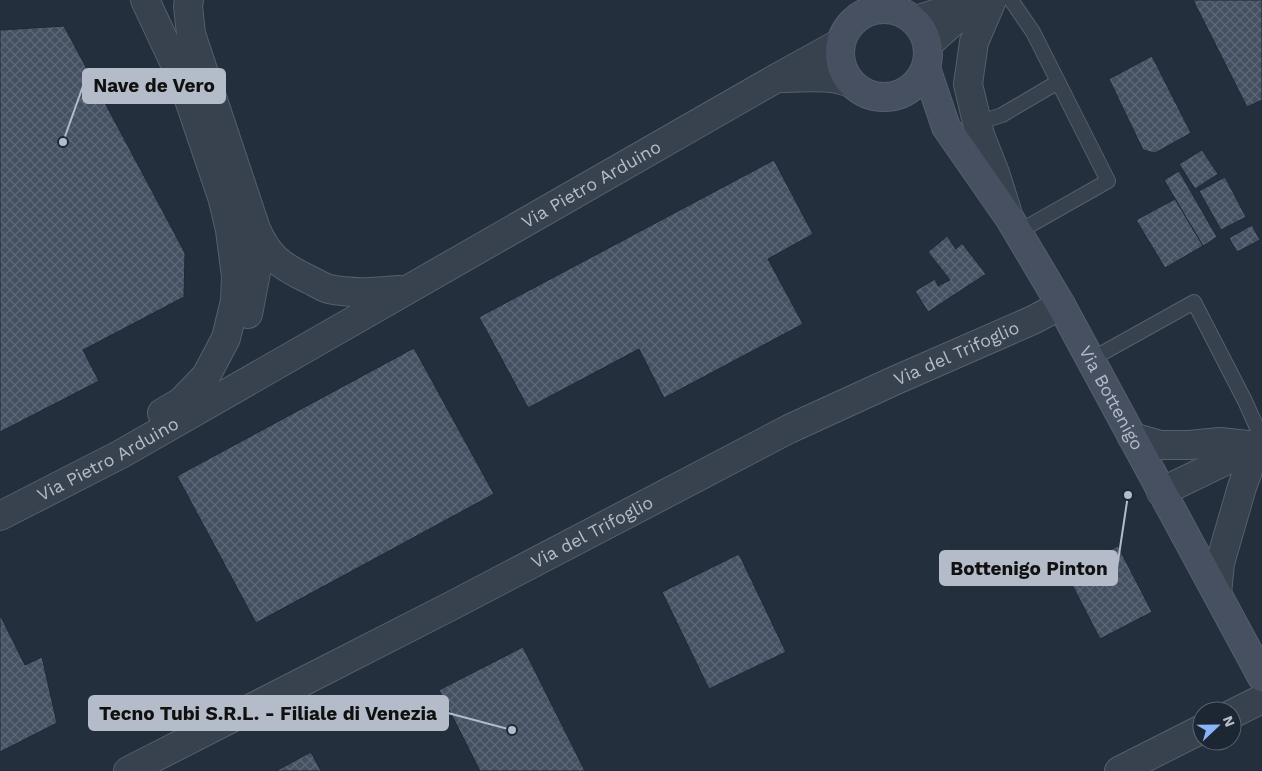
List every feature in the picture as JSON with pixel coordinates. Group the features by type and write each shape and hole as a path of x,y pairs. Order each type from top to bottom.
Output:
{"street":[{"path":"121,454 145,424 182,401 206,376 226,338 235,301 236,276 230,230 223,200 182,79 145,0"},
{"name":"Via Pietro Arduino","path":"190,0 188,6 191,34 256,229 264,246 276,260 327,289 359,293 406,290"},
{"path":"842,0 844,35 840,56 843,70 851,83 860,90 871,96 884,98 895,96 908,90 918,81 927,56 982,1"},
{"path":"916,20 982,1"},
{"path":"982,1 968,84 977,123 1014,226"},
{"path":"844,35 857,17 870,10 876,4 896,10 916,20 924,32 927,56"},
{"name":"Via Pietro Arduino","path":"0,516 121,454 216,400 775,78 844,35"},
{"name":"Via Bottenigo","path":"927,56 946,127 1014,226 1061,305 1262,678"},
{"name":"Via Pietro Arduino","path":"775,78 826,77 840,78 851,83"},
{"name":"Via Bottenigo","path":"895,96 918,108 946,127"},
{"name":"Via Pietro Arduino","path":"216,400 235,360 249,313 257,267 256,229"},
{"name":"Via del Trifoglio","path":"128,771 453,605 789,429 1033,320 1061,305"},
{"path":"1132,438 1160,445 1220,442 1260,443"},
{"path":"1161,492 1260,443"},
{"path":"1216,593 1220,563 1242,487 1260,443"},
{"path":"1242,709 1262,699"},
{"path":"1119,771 1192,734"}],"lane":[{"path":"1011,0 1033,32 1108,181 1014,226"},
{"path":"977,123 1002,115 1058,82"},
{"path":"1090,360 1194,302 1245,401 1260,443"}],"building":[{"path":"1193,0 1262,0 1262,100 1247,107"},
{"path":"64,26 185,253 184,297 83,350 99,381 0,432 0,30"},
{"path":"1152,56 1191,133 1155,153 1143,150 1109,79"},
{"path":"1202,150 1218,174 1195,189 1179,164"},
{"path":"774,160 813,234 768,259 803,324 664,398 639,349 528,408 479,317"},
{"path":"1179,171 1217,237 1203,246 1164,180"},
{"path":"1225,177 1246,217 1221,230 1199,191"},
{"path":"1175,199 1203,246 1165,268 1136,220"},
{"path":"1252,225 1260,240 1237,252 1229,238"},
{"path":"947,236 956,249 962,243 986,274 928,312 915,291 935,279 938,286 950,280 928,252"},
{"path":"414,348 494,494 256,623 177,476"},
{"path":"1118,546 1152,612 1100,639 1066,573"},
{"path":"739,554 786,652 709,689 662,592"},
{"path":"0,615 25,665 42,657 57,723 0,752"},
{"path":"523,647 585,771 480,771 439,690"},
{"path":"311,752 321,771 276,771"}],"place":[{"name":"Nave de Vero","path":"63,142"},
{"name":"Bottenigo Pinton","path":"1128,495"},
{"name":"Tecno Tubi S.R.L. - Filiale di Venezia","path":"512,730"}]}
